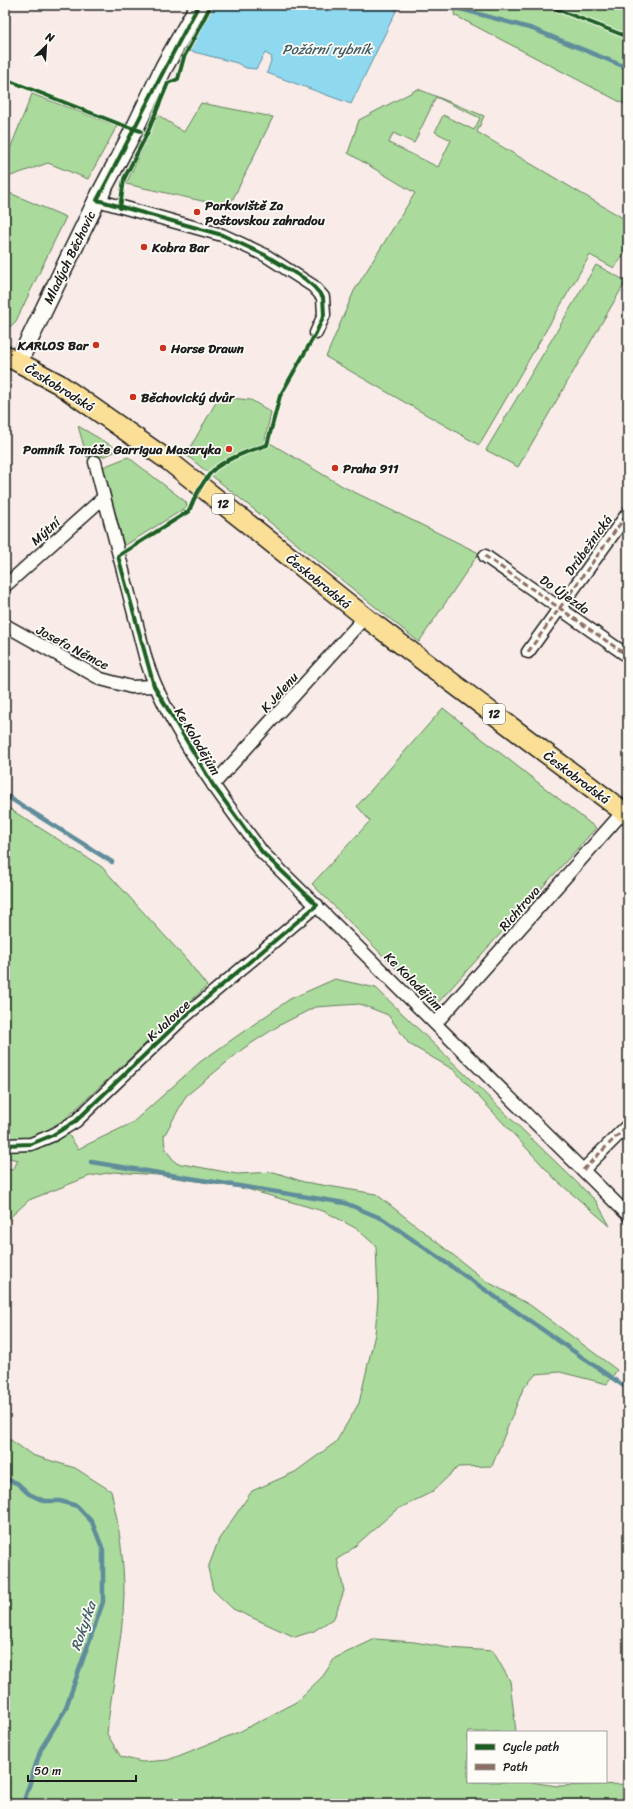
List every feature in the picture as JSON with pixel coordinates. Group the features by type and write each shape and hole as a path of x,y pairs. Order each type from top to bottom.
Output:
{"main road":[{"name":"Českobrodská","path":"12,358 77,396 169,461 365,617 626,813"}],"street":[{"name":"Mladých Běchovic","path":"12,358 136,128 164,68 199,5"},
{"path":"97,200 222,235 265,255 313,286 323,297 324,314 316,333"},
{"name":"Ke Kolodějům","path":"95,462 103,498 154,686 213,785 262,852 628,1214"},
{"name":"Mýtní","path":"5,586 103,498"},
{"name":"Drůbežnická","path":"528,652 628,513"},
{"name":"Do Újezda","path":"485,556 628,656"},
{"name":"K Jelenu","path":"213,785 365,617"},
{"name":"Josefa Němce","path":"5,625 101,679 131,687 154,686"},
{"name":"Richtrova","path":"436,1023 626,813"},
{"name":"K Jalovce","path":"6,1145 31,1144 53,1135 76,1121 183,1018 317,905"},
{"path":"583,1170 628,1125"}],"green space":[{"path":"456,5 621,5 628,9 628,106 454,15"},
{"path":"418,89 484,116 477,132 628,221 628,249 614,268 590,255 479,445 326,357 354,291 415,193 348,153 359,120","holes":["436,97 480,118 474,130 443,115 435,132 451,140 438,167 389,143 393,133 414,143"]},
{"path":"32,94 117,126 88,179 48,163 5,178 5,161"},
{"path":"201,103 273,117 229,207 126,184 158,115 184,132"},
{"path":"5,191 66,217 16,321 10,327 5,328"},
{"path":"596,265 626,281 518,467 486,450"},
{"path":"219,397 251,400 271,412 265,440 344,487 479,553 419,642 186,455"},
{"path":"78,426 119,450 105,456 87,457"},
{"path":"128,457 186,502 187,507 124,546 103,467"},
{"path":"443,708 596,828 434,1007 312,884 370,821 357,806"},
{"path":"5,806 102,867 187,960 207,986 61,1123 78,1149 132,1123 200,1062 290,999 335,979 376,988 596,1201 610,1226 557,1181 454,1070 409,1044 388,1015 360,1004 315,1007 280,1025 244,1048 186,1096 164,1136 165,1149 176,1163 237,1174 274,1172 304,1182 376,1194 486,1281 530,1305 617,1370 607,1384 560,1372 536,1374 523,1389 492,1466 458,1467 432,1492 396,1510 347,1553 337,1559 344,1591 334,1618 314,1631 295,1637 233,1609 213,1590 208,1568 219,1539 252,1491 295,1472 336,1442 359,1403 375,1334 378,1298 376,1246 357,1229 326,1212 247,1189 158,1175 114,1172 90,1176 29,1200 5,1222 5,1169 13,1170 18,1160 5,1157"},
{"path":"5,1436 32,1455 75,1468 111,1491 120,1542 124,1594 119,1647 107,1734 121,1757 142,1762 168,1760 239,1732 296,1702 323,1676 335,1658 375,1639 414,1642 449,1648 493,1651 510,1681 516,1731 467,1731 467,1783 538,1783 557,1786 628,1784 628,1804 5,1804"}],"water":[{"name":"Požární rybník","path":"214,5 378,5 397,9 351,104 267,73 272,57 265,53 256,69 246,68 237,63 190,51"}],"waterway":[{"path":"446,5 533,29 628,68"},
{"path":"5,795 112,862"},
{"name":"Rokytka","path":"5,1025 7,1047 5,1073"},
{"path":"91,1162 345,1203 383,1219 628,1389"},
{"name":"Rokytka","path":"5,1479 17,1483 29,1494 44,1501 60,1501 77,1506 92,1522 103,1550 103,1602 65,1710 41,1749 25,1798 26,1804"}],"marked path":[{"path":"528,652 628,513"},
{"path":"485,556 628,656"},
{"path":"583,1170 628,1125"}],"cycle path":[{"path":"5,1145 31,1144 53,1135 76,1121 183,1018 317,905 262,852 213,785 154,686 118,556 189,511 204,481 217,467 235,457 267,445 280,396 316,333 324,315 323,297 313,286 305,279 265,255 222,235 97,200 199,5"},
{"path":"120,208 124,179 147,134 168,83 178,79 184,57 211,5"},
{"path":"546,5 628,37"},
{"path":"5,79 141,131"}],"place":[{"name":"Parkoviště Za Poštovskou zahradou","path":"197,212"},
{"name":"Kobra Bar","path":"144,247"},
{"name":"KARLOS Bar","path":"96,345"},
{"name":"Horse Drawn","path":"163,348"},
{"name":"Běchovický dvůr","path":"133,397"},
{"name":"Pomník Tomáše Garrigua Masaryka","path":"229,449"},
{"name":"Praha 911","path":"335,468"}]}
